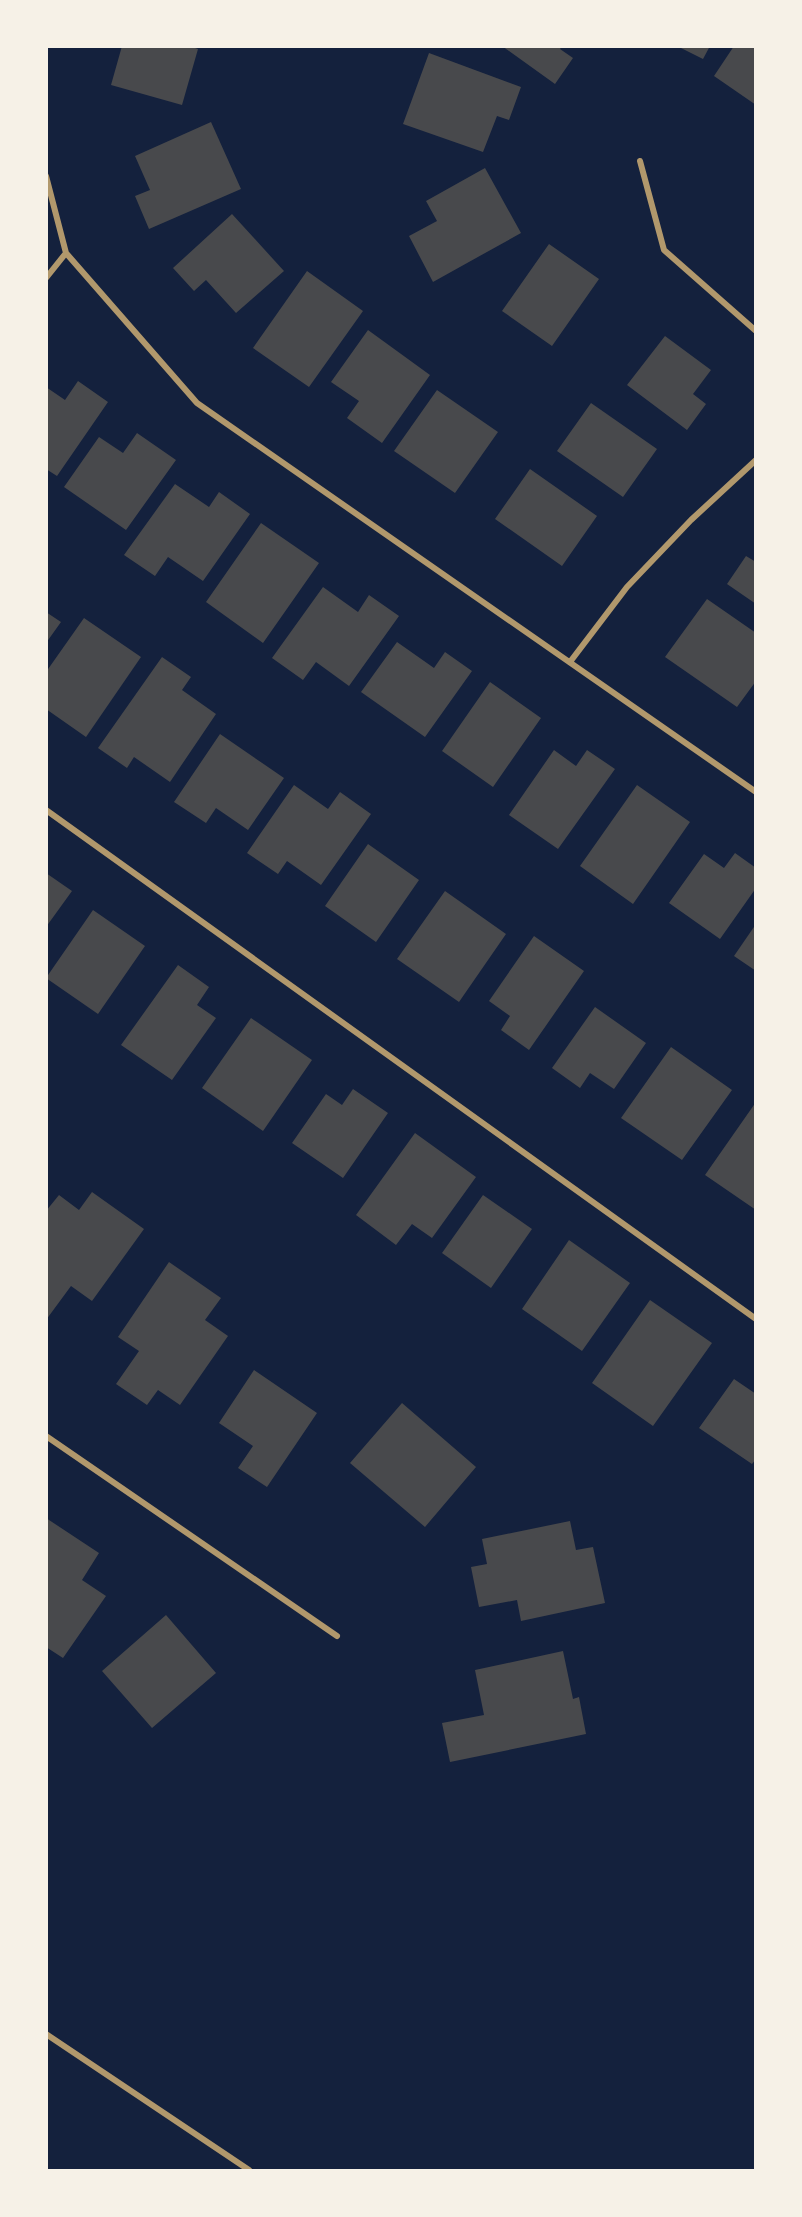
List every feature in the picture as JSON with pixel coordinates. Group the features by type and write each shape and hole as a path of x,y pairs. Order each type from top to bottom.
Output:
{"street":[{"path":"640,161 664,250 756,331"},
{"path":"46,176 66,253 197,403 756,792"},
{"path":"46,278 66,253"},
{"path":"570,662 627,587 691,520 756,460"},
{"path":"46,810 756,1319"},
{"path":"46,1436 337,1636"},
{"path":"49,2036 249,2170"}],"building":[{"path":"122,46 189,46 198,49 182,105 111,85"},
{"path":"502,46 562,46 560,49 573,58 555,84"},
{"path":"677,46 710,46 703,59"},
{"path":"734,46 756,46 756,105 714,76"},
{"path":"429,53 521,87 509,120 497,116 483,152 403,124"},
{"path":"211,122 241,189 149,229 135,196 150,190 135,156"},
{"path":"485,168 521,233 433,282 409,236 437,221 426,201"},
{"path":"232,214 284,271 236,313 206,280 194,291 173,268"},
{"path":"549,244 599,279 552,346 502,311"},
{"path":"307,271 363,311 309,387 253,348"},
{"path":"368,330 430,375 382,443 347,418 359,401 331,382"},
{"path":"665,336 711,370 693,394 706,404 687,430 627,385"},
{"path":"78,381 108,402 57,476 46,469 46,387 65,400"},
{"path":"437,390 498,432 455,493 394,451"},
{"path":"591,403 657,449 623,497 557,451"},
{"path":"137,433 176,460 126,530 64,487 99,437 123,453"},
{"path":"530,469 597,516 562,566 495,519"},
{"path":"175,484 209,507 219,492 250,514 203,581 168,557 155,576 124,555"},
{"path":"261,523 319,563 263,643 206,602"},
{"path":"746,556 756,562 756,604 727,584"},
{"path":"323,587 358,612 369,595 399,616 349,686 316,662 303,680 272,658"},
{"path":"707,599 756,633 756,681 737,707 665,657"},
{"path":"46,612 61,622 46,643"},
{"path":"84,618 141,657 86,737 46,709 46,672"},
{"path":"397,642 434,668 445,652 472,671 425,737 361,692"},
{"path":"162,657 191,677 182,690 216,714 170,782 134,757 127,768 98,748"},
{"path":"490,682 541,718 493,787 442,751"},
{"path":"220,734 284,778 248,830 216,808 206,823 174,802"},
{"path":"554,750 576,766 587,750 615,769 558,849 509,815"},
{"path":"294,785 328,809 340,792 371,814 321,885 287,861 278,874 247,853"},
{"path":"637,785 690,822 633,904 580,866"},
{"path":"368,844 419,880 376,942 325,906"},
{"path":"735,853 756,868 756,888 720,939 669,903 704,854 724,868"},
{"path":"46,873 72,891 46,927"},
{"path":"445,891 506,934 459,1002 397,959"},
{"path":"93,910 145,946 98,1014 46,978"},
{"path":"756,924 756,971 734,956"},
{"path":"534,936 584,971 529,1050 501,1030 510,1016 489,1001"},
{"path":"178,965 209,987 197,1005 216,1018 172,1080 121,1045"},
{"path":"595,1007 646,1043 614,1089 590,1073 580,1088 552,1068"},
{"path":"251,1018 312,1060 263,1131 202,1088"},
{"path":"671,1047 732,1090 682,1160 621,1118"},
{"path":"353,1089 388,1113 343,1178 292,1143 326,1094 342,1105"},
{"path":"756,1102 756,1210 705,1175"},
{"path":"415,1133 476,1177 432,1238 412,1224 396,1245 356,1215"},
{"path":"92,1192 144,1229 92,1301 71,1286 46,1320 46,1211 59,1195 79,1210"},
{"path":"483,1195 532,1229 491,1288 442,1253"},
{"path":"569,1240 630,1283 582,1351 522,1309"},
{"path":"169,1262 221,1298 205,1320 228,1336 180,1405 158,1390 147,1405 116,1384 139,1351 118,1337"},
{"path":"650,1300 712,1343 653,1426 592,1383"},
{"path":"254,1370 317,1413 267,1487 238,1468 253,1446 219,1423"},
{"path":"734,1379 756,1394 756,1459 752,1464 699,1428"},
{"path":"402,1403 476,1467 425,1527 350,1463"},
{"path":"46,1518 99,1553 82,1580 106,1596 63,1658 46,1647"},
{"path":"570,1521 576,1550 593,1547 605,1603 521,1621 517,1600 479,1607 471,1567 487,1564 482,1539"},
{"path":"166,1615 216,1673 152,1728 102,1671"},
{"path":"563,1651 573,1699 579,1697 586,1734 450,1762 442,1723 484,1715 475,1670"}]}
